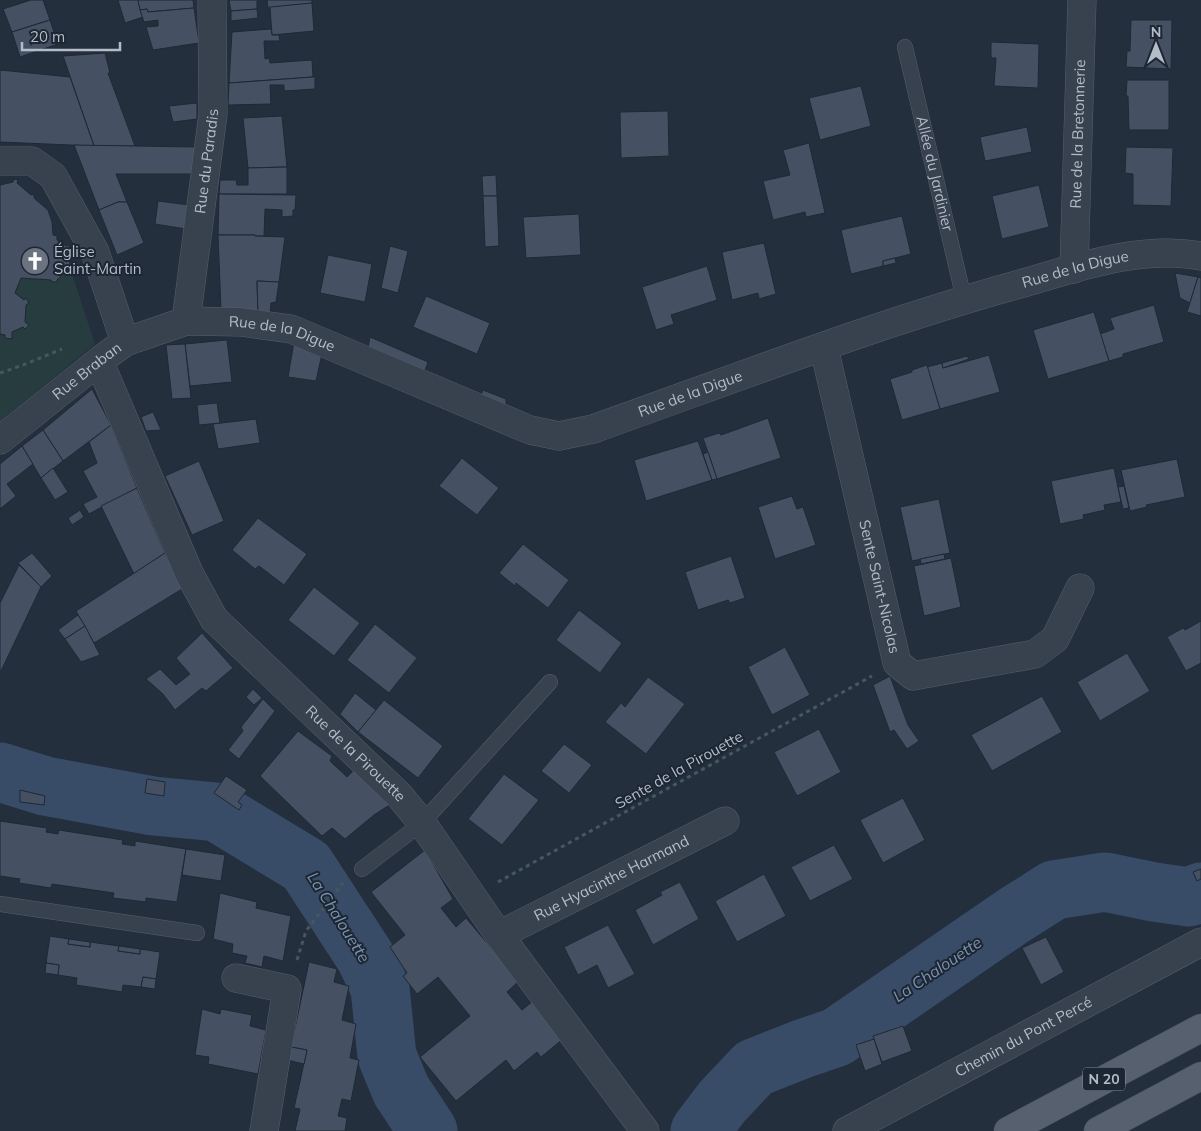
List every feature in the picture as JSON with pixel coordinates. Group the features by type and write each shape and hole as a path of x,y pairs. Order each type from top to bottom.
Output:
{"main road":[{"name":"N 20","path":"1008,1131 1201,1028"},
{"path":"1098,1131 1201,1076"}],"street":[{"name":"Rue du Paradis","path":"186,321 213,114 212,0"},
{"name":"Rue de la Bretonnerie","path":"1074,269 1082,0"},
{"path":"0,160 32,161 53,176 95,252 125,342"},
{"name":"Rue de la Digue","path":"186,321 241,322 290,329 530,430 558,436 593,429 964,299 1126,256 1182,252 1201,256"},
{"name":"Rue Braban","path":"0,440 99,360 125,342 186,321"},
{"name":"Sente Saint-Nicolas","path":"824,348 897,663 914,676 1034,654 1055,639 1080,588"},
{"name":"Rue de la Pirouette","path":"99,360 189,573 214,619 399,794 422,823 499,935 645,1131"},
{"name":"Rue Hyacinthe Harmand","path":"499,935 725,821"},
{"name":"Chemin du Pont Percé","path":"846,1131 1201,942"},
{"path":"236,978 287,989 264,1131"}],"lane":[{"name":"Allée du Jardinier","path":"905,48 964,299"},
{"path":"362,869 422,823 550,682"},
{"path":"0,904 197,933"}],"path":[{"name":"Sente de la Pirouette","path":"472,896 897,663"},
{"path":"287,989 306,931 341,884"}],"green space":[{"path":"68,269 71,271 95,344 0,421 0,334 12,339 12,332 23,327 25,329 29,325 25,322 26,305 28,303 26,299 24,300 15,293 21,278 57,282"}],"building":[{"path":"31,0 43,0 50,20 12,32 3,9"},
{"path":"118,0 138,0 143,17 125,23"},
{"path":"138,0 193,0 194,8 148,12 147,9 140,10"},
{"path":"229,0 257,0 257,9 231,11"},
{"path":"267,0 312,0 312,3 268,8"},
{"path":"312,3 314,31 272,35 270,7"},
{"path":"194,8 199,43 153,50 146,27 158,26 158,20 144,22 140,10 147,9 148,12"},
{"path":"257,9 258,18 231,21 231,11"},
{"path":"50,20 58,44 20,57 12,32"},
{"path":"1131,20 1172,20 1171,69 1126,67 1127,51 1130,51"},
{"path":"271,29 272,35 279,35 280,41 264,41 265,59 269,58 270,63 312,60 313,77 229,83 232,32"},
{"path":"991,42 1039,44 1038,88 994,86 996,58 991,58"},
{"path":"105,53 110,73 108,73 135,146 94,146 63,56"},
{"path":"0,70 70,77 94,146 0,142"},
{"path":"315,77 315,89 284,91 284,85 270,85 271,104 228,105 229,83"},
{"path":"1127,80 1169,80 1169,130 1129,130 1128,96 1126,96"},
{"path":"861,86 871,126 820,140 809,98"},
{"path":"197,103 197,119 173,122 169,106"},
{"path":"668,111 669,156 621,158 620,112"},
{"path":"282,116 287,167 248,168 243,118"},
{"path":"1027,127 1032,152 985,161 980,137"},
{"path":"809,143 825,213 806,217 805,212 773,220 763,181 790,175 783,150"},
{"path":"74,145 196,147 194,174 116,174 127,202 118,202 99,210"},
{"path":"1126,147 1173,148 1171,206 1133,205 1133,174 1125,173"},
{"path":"287,167 287,194 219,194 220,180 236,180 237,185 248,185 248,168"},
{"path":"496,175 497,196 483,196 482,176"},
{"name":"Église Saint-Martin","path":"14,179 18,180 17,183 31,195 33,194 35,199 48,210 52,222 53,235 57,236 57,240 66,246 68,245 71,249 68,251 70,264 73,268 71,271 68,269 57,282 21,278 15,293 24,300 26,298 29,303 26,305 25,322 29,325 25,329 23,327 12,332 12,339 5,338 5,335 0,334 0,185 13,182"},
{"path":"1039,185 1049,227 1002,239 992,196"},
{"path":"219,194 296,195 295,210 293,210 293,216 282,217 282,210 265,209 264,236 218,235"},
{"path":"483,196 497,196 499,246 485,247"},
{"path":"158,201 189,205 186,229 155,224"},
{"path":"118,202 127,202 144,243 117,255 99,210"},
{"path":"579,214 581,255 526,258 523,217"},
{"path":"902,216 911,254 883,261 883,266 851,274 841,230"},
{"path":"218,235 285,237 279,282 257,281 258,313 221,310"},
{"path":"764,243 776,294 759,299 758,293 732,300 722,252"},
{"path":"390,246 408,251 398,293 381,288"},
{"path":"328,255 372,264 365,302 320,293"},
{"path":"895,258 896,263 883,266 883,261"},
{"path":"707,266 717,300 671,315 674,324 656,330 642,287"},
{"path":"1175,273 1198,277 1190,303 1180,298"},
{"path":"1198,277 1201,278 1201,316 1187,312"},
{"path":"257,281 279,282 276,302 271,303 270,314 258,313"},
{"path":"426,296 490,323 477,354 413,327"},
{"path":"1154,305 1164,342 1123,354 1123,357 1109,361 1100,334 1114,329 1110,318"},
{"path":"1094,312 1109,361 1048,379 1033,330"},
{"path":"370,337 428,362 423,376 367,352"},
{"path":"227,340 232,382 190,386 185,344"},
{"path":"294,342 322,354 316,381 288,377"},
{"path":"185,344 191,398 172,399 166,345"},
{"path":"989,355 1000,392 940,409 927,367 942,363 943,368"},
{"path":"967,356 969,359 943,368 942,363"},
{"path":"927,365 940,409 902,420 890,379"},
{"path":"92,389 111,425 63,461 43,430"},
{"path":"483,390 506,399 506,412 479,400"},
{"path":"217,403 220,423 199,425 197,405"},
{"path":"153,412 161,430 146,431 141,417"},
{"path":"768,418 781,458 717,479 703,438 719,433 721,435"},
{"path":"256,419 260,443 218,449 213,424"},
{"path":"111,425 137,488 89,514 83,504 97,497 83,471 97,463 89,442"},
{"path":"43,430 63,461 41,478 22,446"},
{"path":"698,441 712,480 646,501 634,460"},
{"path":"22,446 33,464 7,484 16,496 0,509 0,464"},
{"path":"708,452 717,479 712,480 703,454"},
{"path":"462,458 499,488 477,515 439,486"},
{"path":"1177,459 1185,497 1146,505 1147,507 1130,511 1121,470"},
{"path":"199,461 224,521 192,535 165,476"},
{"path":"53,468 68,492 55,500 41,478"},
{"path":"1114,468 1121,502 1104,505 1105,510 1083,515 1084,519 1060,524 1051,481"},
{"path":"1124,486 1129,508 1123,509 1118,487"},
{"path":"137,488 165,553 134,574 101,506"},
{"path":"792,496 797,509 803,507 816,545 775,559 758,507"},
{"path":"939,499 950,553 912,561 900,507"},
{"path":"80,510 84,517 72,525 68,518"},
{"path":"258,518 307,554 284,585 259,566 255,569 232,550"},
{"path":"523,544 569,580 548,608 516,583 515,586 499,573"},
{"path":"32,553 52,576 41,587 18,563"},
{"path":"165,553 182,589 94,643 76,611"},
{"path":"944,554 945,559 921,564 920,559"},
{"path":"731,556 745,598 730,603 728,600 698,610 685,572"},
{"path":"951,558 961,607 924,616 914,566"},
{"path":"19,565 41,587 0,673 0,603"},
{"path":"314,587 360,623 334,656 288,620"},
{"path":"579,610 622,643 600,673 556,640"},
{"path":"78,615 85,626 65,639 58,630"},
{"path":"1201,621 1201,663 1186,671 1167,637"},
{"path":"375,624 417,658 389,693 347,660"},
{"path":"85,626 100,655 81,662 65,639"},
{"path":"202,633 233,668 206,691 202,688 175,710 163,694 146,679 160,669 176,685 190,674 176,658"},
{"path":"785,647 810,695 772,715 748,667"},
{"path":"1127,653 1150,691 1100,721 1077,682"},
{"path":"890,676 908,725 919,741 907,749 894,730 890,732 873,685"},
{"path":"648,677 685,704 646,754 605,722 621,703 625,707"},
{"path":"253,689 262,698 254,705 246,697"},
{"path":"355,693 376,710 358,732 340,714"},
{"path":"1042,696 1062,732 992,771 971,735"},
{"path":"263,699 275,711 239,759 228,750 243,731 241,727"},
{"path":"384,700 443,746 418,778 358,732"},
{"path":"819,729 841,772 797,796 774,752"},
{"path":"298,731 332,756 330,761 347,777 354,770 391,804 374,815 345,839 332,828 322,836 260,776"},
{"path":"564,744 592,765 569,793 541,771"},
{"path":"504,774 539,800 502,845 468,819"},
{"path":"226,776 247,790 238,802 242,805 239,810 214,793"},
{"path":"147,779 165,782 164,796 145,793"},
{"path":"20,790 45,796 44,805 20,802"},
{"path":"903,798 925,840 883,863 860,820"},
{"path":"0,821 47,828 46,832 58,834 59,830 123,840 122,844 135,846 135,841 186,849 177,902 146,898 146,902 113,898 114,893 52,884 51,888 19,883 20,879 0,876"},
{"path":"834,845 853,879 810,901 791,867"},
{"path":"186,849 225,855 221,881 182,875"},
{"path":"425,850 453,899 441,908 456,927 466,918 519,981 507,992 522,1010 533,1001 564,1038 541,1057 537,1052 514,1071 506,1060 456,1101 420,1057 470,1016 438,977 417,994 403,976 407,973 390,947 405,935 371,892"},
{"path":"1201,869 1201,879 1197,881 1193,872"},
{"path":"764,874 786,916 737,942 715,901"},
{"path":"680,882 699,919 653,945 635,910 662,895 660,892"},
{"path":"220,893 257,902 256,908 291,916 283,961 264,956 262,967 245,963 247,956 232,953 233,944 213,939"},
{"path":"608,925 635,974 608,988 597,965 578,975 564,947"},
{"path":"50,936 69,939 68,944 90,947 90,942 119,946 118,951 140,954 140,949 160,952 156,979 143,977 141,987 123,985 122,992 76,985 77,978 58,975 59,965 46,963"},
{"path":"1046,937 1064,972 1041,985 1022,948"},
{"path":"69,939 90,942 90,947 68,944"},
{"path":"119,946 140,949 140,954 118,951"},
{"path":"309,962 337,969 334,982 349,986 342,1020 356,1024 350,1058 359,1060 351,1101 342,1099 338,1116 347,1118 345,1131 295,1131 300,1109 294,1108 307,1050 291,1047"},
{"path":"46,963 59,965 58,975 45,973"},
{"path":"143,977 156,979 155,989 141,987"},
{"path":"202,1009 220,1014 221,1009 252,1015 250,1026 266,1030 258,1074 208,1064 209,1057 195,1055"},
{"path":"903,1026 912,1051 882,1062 873,1036"},
{"path":"874,1039 882,1064 865,1071 856,1045"},
{"path":"291,1047 307,1050 304,1064 287,1060"}],"waterway":[{"name":"La Chalouette","path":"0,772 45,786 153,806 217,812 306,866 366,958 380,988 387,1056 401,1090 428,1131"},
{"name":"La Chalouette","path":"700,1131 722,1102 754,1068 837,1037 1054,890 1105,882 1189,897 1201,892"}],"place":[{"name":"Église Saint-Martin","path":"35,261"}]}
